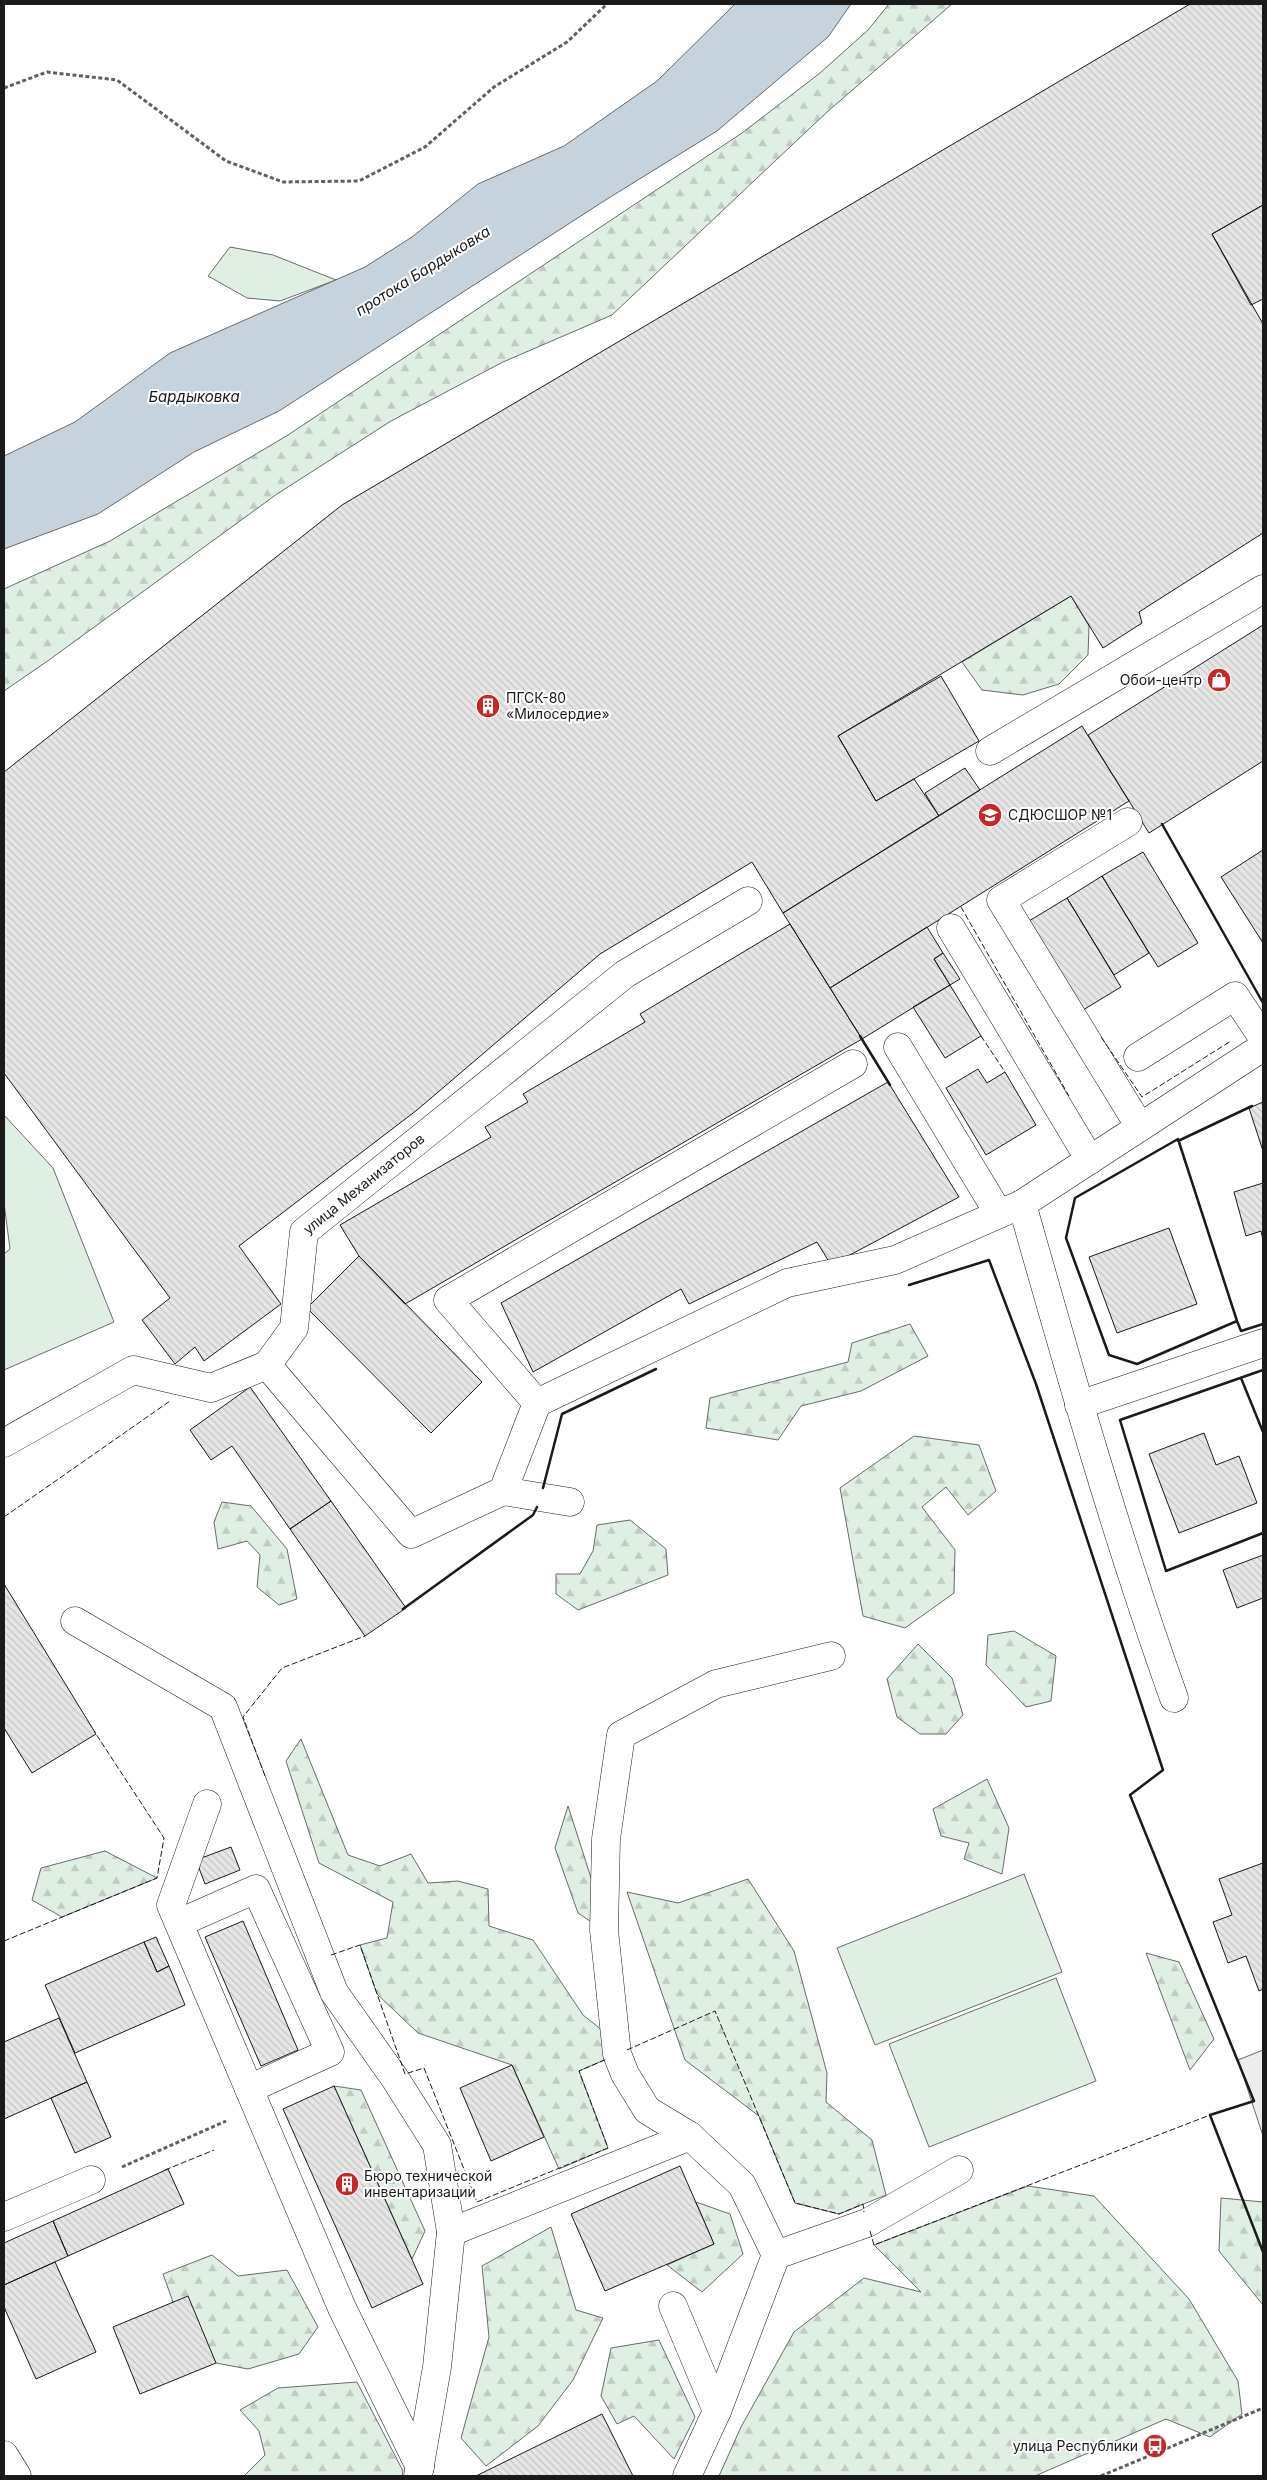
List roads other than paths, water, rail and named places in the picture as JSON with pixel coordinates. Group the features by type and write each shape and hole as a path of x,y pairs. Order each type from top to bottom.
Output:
{"lane":[{"path":"990,751 1263,590"},
{"path":"1128,822 1001,900 1140,1127"},
{"name":"улица Механизаторов","path":"267,1365 294,1328 304,1232 625,974 748,902"},
{"path":"951,928 1090,1160"},
{"path":"1138,1057 1235,996 1263,1038"},
{"path":"898,1047 1010,1209 1079,1405 1134,1586 1174,1698"},
{"path":"503,1491 537,1403 787,1283 895,1260 1010,1209 1090,1160 1263,1047"},
{"path":"537,1403 448,1300 853,1064"},
{"path":"1079,1405 1263,1343"},
{"path":"4,1443 132,1370 211,1388 267,1365 411,1534 503,1491 570,1502"},
{"path":"76,1621 223,1707 334,1992 396,2080 437,2145 451,2232 437,2367 419,2471"},
{"path":"687,2476 717,2411 776,2255 742,2185 690,2136 647,2110 625,2074 617,2054 604,1930 606,1839 621,1735 716,1684 831,1656"},
{"path":"207,1804 171,1905 342,2308 419,2471"},
{"path":"179,1923 256,1889 330,2052 253,2098"},
{"path":"451,2232 690,2136"},
{"path":"776,2255 867,2223 959,2170"},
{"path":"4,2217 91,2180"},
{"path":"673,2306 717,2411"},
{"path":"4,2455 17,2476"}],"water":[{"name":"Бардыковка","path":"735,4 851,4 828,37 717,131 604,201 279,411 194,452 98,514 4,549 4,456 75,422 170,353 365,267 412,237 478,184 564,146 657,81"}],"place":[{"name":"Обои-центр","path":"1219,680"},
{"name":"ПГСК-80 «Милосердие»","path":"488,706"},
{"name":"СДЮСШОР №1","path":"990,815"},
{"name":"Бюро технической инвентаризации","path":"347,2184"},
{"name":"улица Республики","path":"1155,2446"}],"water label":[{"name":"протока Бардыковка","path":"423,271"}]}
